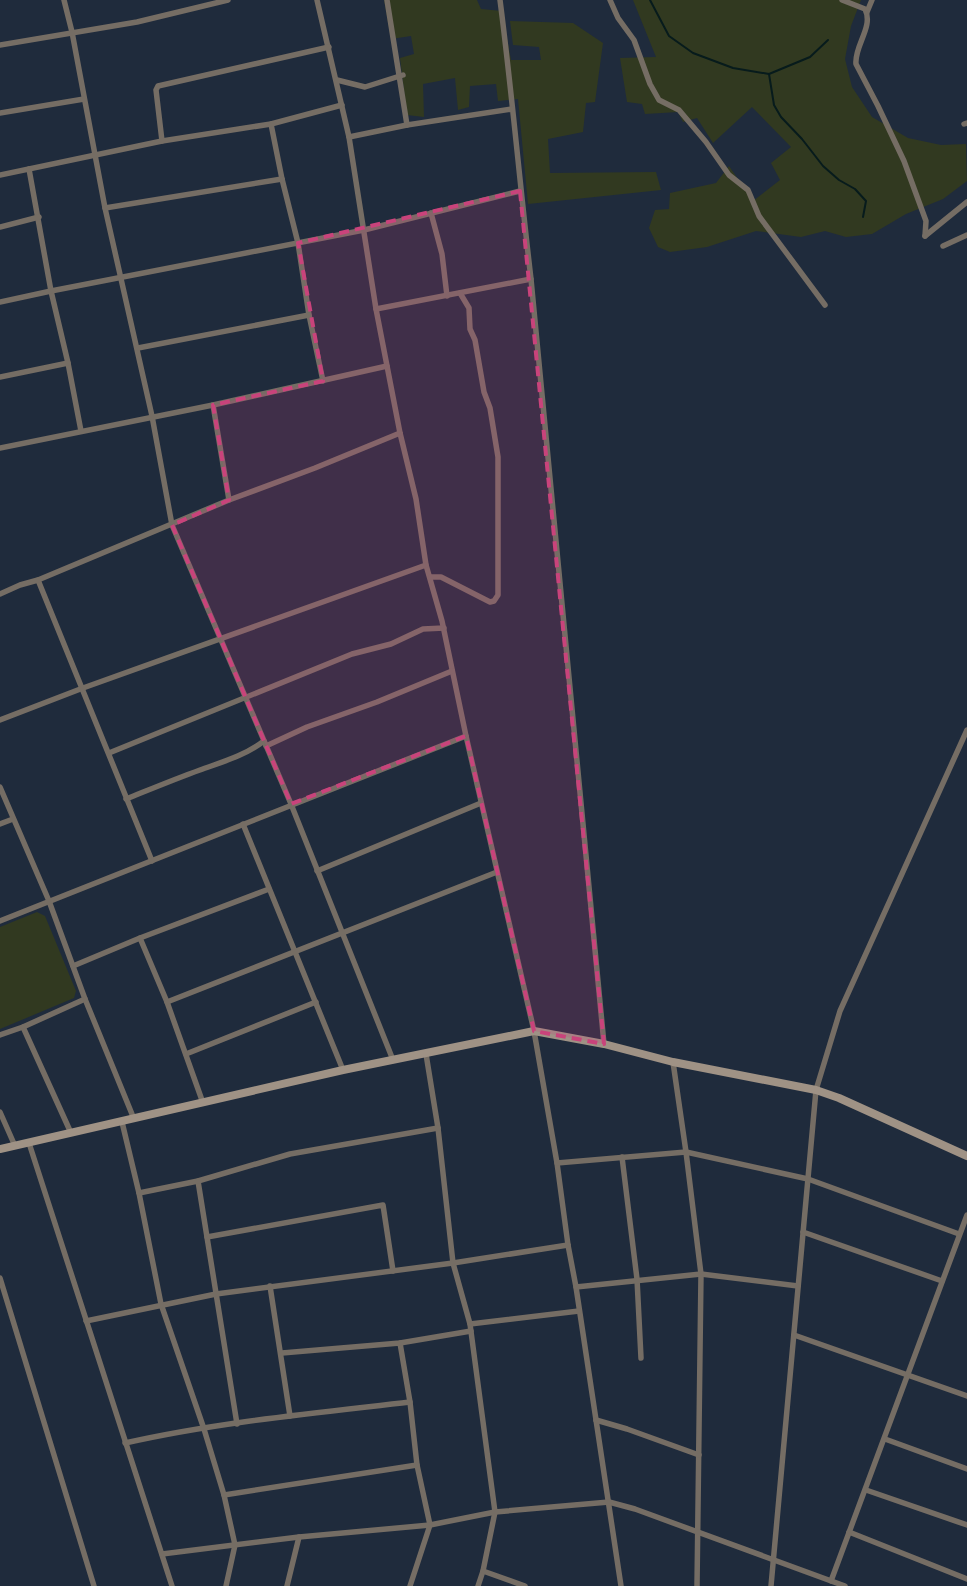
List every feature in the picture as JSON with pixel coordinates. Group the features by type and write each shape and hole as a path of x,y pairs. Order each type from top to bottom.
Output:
{"street":[{"path":"64,0 72,32 105,208 152,416 172,525 291,804 393,1060"},
{"path":"196,0 197,7"},
{"path":"0,45 137,22 228,0"},
{"path":"317,0 330,47 349,137 376,308 400,433 416,499 426,564 444,628 496,872 534,1031 557,1163 621,1586"},
{"path":"388,0 401,75 407,125"},
{"path":"500,0 510,76 520,191 531,279 604,1044"},
{"path":"610,0 618,18 634,40 650,84 659,100 679,110 730,175 748,190 759,216 825,305"},
{"path":"842,0 865,9 867,12"},
{"path":"872,0 867,12 865,32 855,56 856,64 904,161 926,221 925,236 967,202"},
{"path":"162,141 156,90 158,86 330,47"},
{"path":"337,80 365,87 401,75"},
{"path":"0,113 84,99"},
{"path":"0,175 162,141 271,124 342,105"},
{"path":"349,137 407,125 512,109"},
{"path":"271,124 298,243 309,315 323,381"},
{"path":"29,169 51,291 68,363 81,431"},
{"path":"105,208 282,179"},
{"path":"0,302 364,230 520,191"},
{"path":"431,213 442,254 446,296"},
{"path":"0,227 39,217"},
{"path":"943,246 967,235"},
{"path":"376,308 531,279"},
{"path":"431,577 441,577 490,602 494,601 498,595 498,457 490,408 484,392 476,340 470,329 469,308 460,293"},
{"path":"138,348 309,315"},
{"path":"0,377 68,363"},
{"path":"0,448 213,405 387,366"},
{"path":"213,405 229,500"},
{"path":"0,594 229,500 315,468 400,433"},
{"path":"0,720 83,688 426,564"},
{"path":"38,580 152,861"},
{"path":"109,753 352,654 391,644 423,629 444,628"},
{"path":"126,799 199,770 228,761 307,727 377,702 452,671"},
{"path":"771,1586 816,1090 840,1011 967,730"},
{"path":"0,921 466,736"},
{"path":"0,789 48,901 74,966 85,1000 134,1119"},
{"path":"317,871 481,803"},
{"path":"0,824 13,819"},
{"path":"243,824 343,1070"},
{"path":"167,1002 496,872"},
{"path":"74,966 140,938 269,889"},
{"path":"140,938 167,1002 203,1104"},
{"path":"0,1035 24,1027 85,1000"},
{"path":"186,1054 316,1002"},
{"path":"24,1027 71,1133"},
{"path":"0,1149 203,1104 343,1070 534,1031 604,1044 673,1062 816,1090 839,1098 967,1156"},
{"path":"426,1054 438,1128 453,1263 470,1324 495,1512 483,1571 478,1586"},
{"path":"673,1062 701,1274 697,1586"},
{"path":"0,1112 15,1146"},
{"path":"122,1122 139,1193 161,1304 204,1429 224,1495 235,1545 226,1586"},
{"path":"139,1193 198,1180 290,1154 438,1128"},
{"path":"30,1142 172,1586"},
{"path":"557,1163 686,1152 808,1179 959,1234"},
{"path":"622,1157 637,1280 641,1358"},
{"path":"198,1180 237,1424"},
{"path":"207,1237 383,1205 393,1270"},
{"path":"831,1581 967,1215"},
{"path":"803,1232 942,1281"},
{"path":"86,1320 216,1294 453,1263 568,1245"},
{"path":"576,1287 701,1274 798,1286"},
{"path":"0,1278 94,1586"},
{"path":"270,1286 282,1353 290,1416"},
{"path":"470,1324 580,1311"},
{"path":"282,1353 400,1343 471,1332"},
{"path":"794,1335 967,1396"},
{"path":"400,1343 410,1402 417,1465 430,1525 410,1586"},
{"path":"125,1443 166,1434 290,1416 410,1402"},
{"path":"596,1420 699,1455"},
{"path":"885,1439 967,1469"},
{"path":"224,1495 417,1465"},
{"path":"866,1490 967,1525"},
{"path":"162,1554 299,1537 430,1525 495,1512 609,1502 635,1509 845,1586"},
{"path":"850,1532 967,1579"},
{"path":"287,1586 299,1537"},
{"path":"483,1571 525,1586"}],"highlighted area":[{"path":"520,191 604,1044 534,1031 466,736 291,804 172,525 229,500 213,405 323,381 298,243"}],"green space":[{"path":"384,0 477,0 481,9 502,11 511,60 541,60 539,47 513,45 510,21 573,23 603,43 595,102 586,103 583,132 548,139 550,173 656,172 661,190 528,204 518,99 498,101 496,84 470,86 469,107 458,110 455,78 423,84 424,117 407,115 400,58 414,54 411,36 391,39"},
{"path":"633,0 861,0 851,26 845,59 852,87 872,117 908,138 941,145 966,144 967,181 943,199 906,214 872,234 846,237 825,231 801,237 756,231 707,247 670,252 658,247 649,228 655,210 669,209 670,193 716,183 729,166 753,201 780,180 771,163 791,147 752,107 713,143 697,118 683,122 678,112 645,114 642,104 627,102 620,58 656,57"},
{"path":"37,912 45,916 76,991 74,998 0,1029 0,927"}],"waterway":[{"path":"650,0 669,36 693,53 733,68 769,74 774,105 781,117 802,139 823,166 839,180 855,189 866,201 863,217"},
{"path":"769,74 810,57 828,40"}]}
